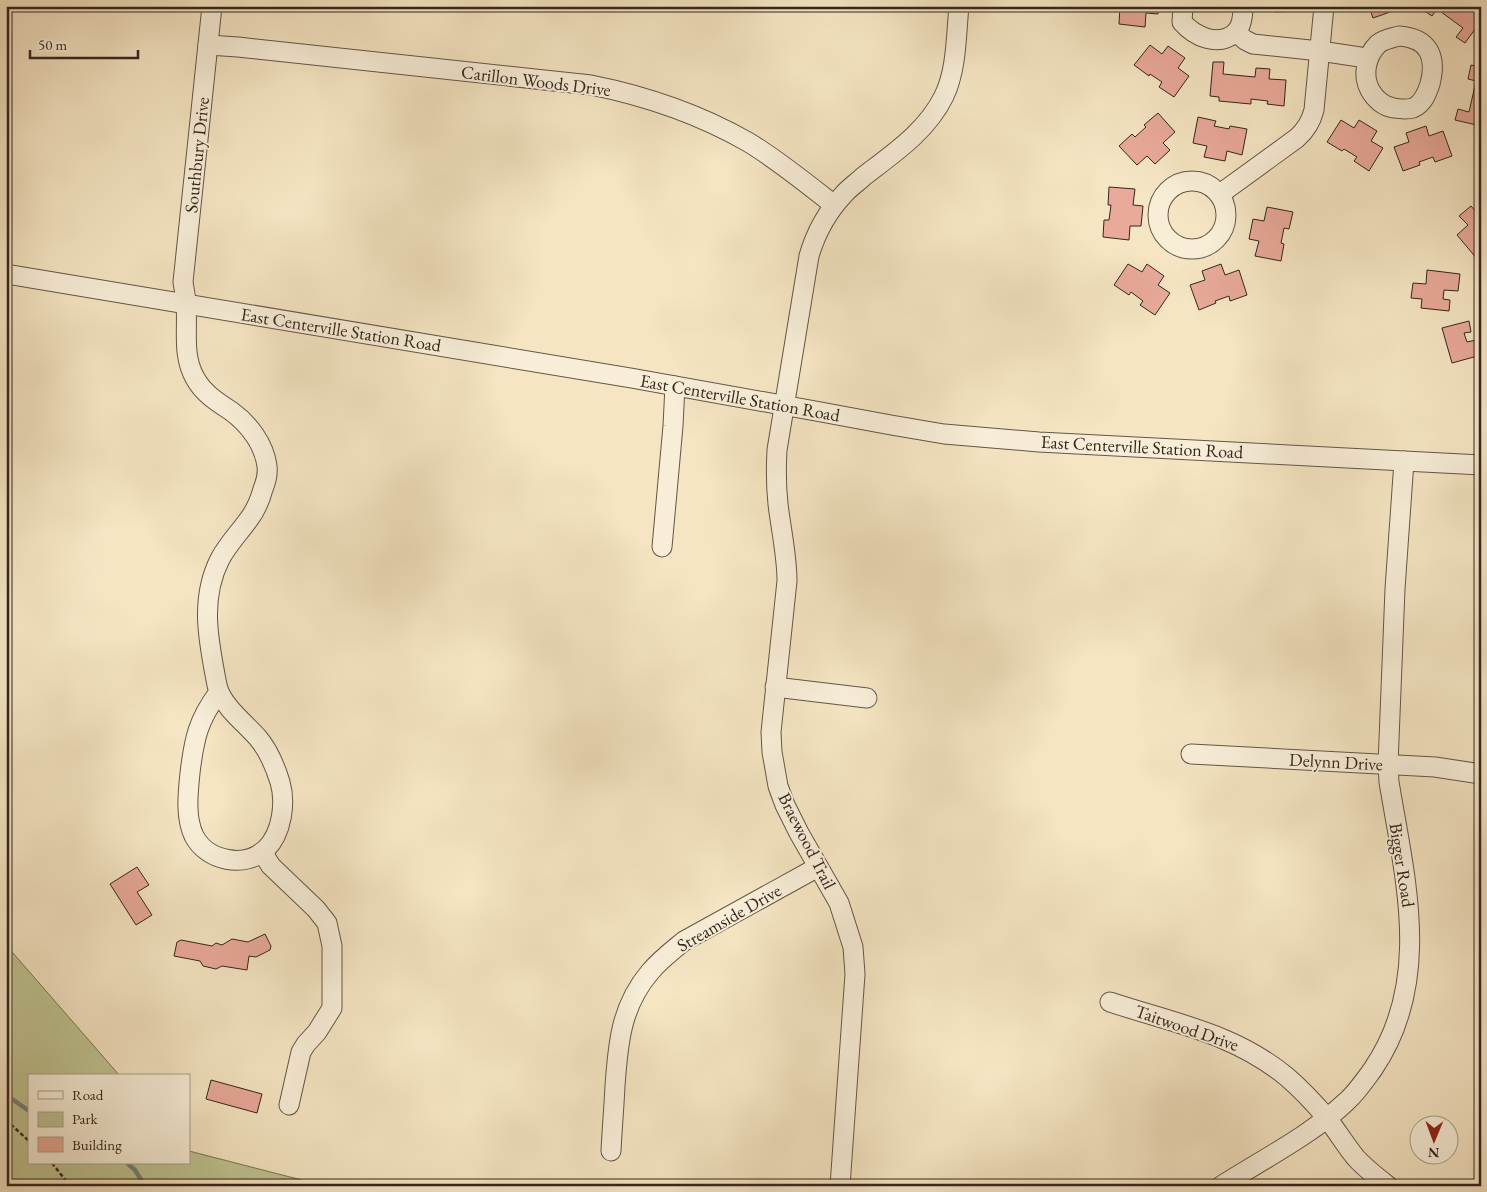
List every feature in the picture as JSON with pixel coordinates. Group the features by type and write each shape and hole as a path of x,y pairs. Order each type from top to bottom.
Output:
{"street":[{"name":"Southbury Drive","path":"212,6 183,282 186,304 186,353 195,380 204,391 232,412 252,431 263,449 267,467 266,482 258,504 220,560 212,579 206,616 216,685 219,692"},
{"name":"Braewood Trail","path":"840,1186 855,974 853,947 839,903 818,867 778,786 772,752 771,732 787,581 787,564 778,504 777,450 809,256 813,242 820,225 846,192 915,135 934,113 944,95 951,75 959,6"},
{"path":"1183,6 1182,22 1197,36 1207,39 1227,37 1236,32 1240,24 1243,6"},
{"path":"1220,194 1297,138 1311,122 1314,110 1324,6"},
{"path":"1236,32 1252,44 1320,51 1368,59"},
{"name":"Carillon Woods Drive","path":"208,45 581,84 627,93 695,116 748,142 834,205"},
{"name":"East Centerville Station Road","path":"6,274 675,386 944,434 1039,442 1481,465"},
{"path":"662,547 674,426 675,386"},
{"name":"Bigger Road","path":"1221,1186 1304,1135 1347,1101 1363,1084 1382,1055 1400,1014 1410,958 1410,921 1388,765 1395,589 1404,461"},
{"path":"775,687 867,698"},
{"path":"219,692 234,714 265,747 281,784 281,820 278,831 272,842 262,852 243,859 219,858 207,852 194,835 189,817 188,800 193,750 200,722 219,692"},
{"name":"Delynn Drive","path":"1191,754 1434,767 1481,774"},
{"path":"262,852 271,866 327,923 332,946 332,1008 317,1032 301,1052 289,1106"},
{"name":"Streamside Drive","path":"610,1151 618,1046 621,1032 630,1004 650,971 684,942 818,867"},
{"name":"Taitwood Drive","path":"1110,1002 1194,1027 1251,1051 1288,1077 1327,1118 1356,1158 1388,1186"}],"path":[{"path":"6,1120 28,1140"},
{"path":"53,1164 70,1186"}],"green space":[{"path":"6,945 118,1074 28,1074 28,1164 190,1164 190,1151 325,1186 6,1186"}],"building":[{"path":"1120,6 1158,6 1158,14 1146,13 1145,27 1119,24"},
{"path":"1275,6 1301,6 1301,11 1275,12"},
{"path":"1354,6 1391,6 1393,11 1373,18 1369,7 1356,12"},
{"path":"1422,6 1479,6 1478,10 1481,12 1481,21 1465,43 1456,37 1463,28 1437,9 1432,16 1420,8"},
{"path":"1150,45 1162,54 1168,46 1185,58 1178,68 1189,76 1174,97 1159,87 1162,82 1150,74 1149,76 1134,65"},
{"path":"1213,62 1224,62 1223,74 1255,77 1256,68 1270,69 1269,79 1286,80 1284,106 1267,104 1268,101 1251,99 1251,104 1219,101 1219,97 1210,96"},
{"path":"1471,65 1481,66 1481,126 1455,120 1458,109 1469,112 1476,81 1468,79"},
{"path":"1158,113 1175,132 1163,143 1170,150 1155,164 1147,156 1137,165 1119,146 1132,134 1135,137 1146,127 1144,125"},
{"path":"1198,117 1216,121 1214,126 1229,129 1230,126 1247,129 1242,155 1227,151 1225,161 1204,157 1207,146 1193,143"},
{"path":"1341,120 1354,128 1359,120 1377,131 1371,141 1383,148 1369,171 1354,161 1357,157 1327,142"},
{"path":"1426,126 1429,136 1443,131 1452,156 1435,162 1433,157 1419,162 1420,165 1403,171 1394,147 1409,142 1406,133"},
{"path":"1109,187 1135,189 1133,205 1143,206 1141,226 1130,226 1129,240 1103,237 1104,220 1109,220 1111,205 1108,205"},
{"path":"1471,206 1478,214 1481,212 1481,257 1478,260 1457,235 1468,225 1459,216"},
{"path":"1267,207 1293,212 1289,229 1284,228 1281,243 1284,244 1281,261 1255,256 1259,241 1249,239 1253,219 1264,221"},
{"path":"1128,264 1142,272 1147,264 1164,276 1158,285 1170,293 1155,315 1140,305 1143,301 1131,292 1129,295 1114,285"},
{"path":"1221,264 1225,275 1239,270 1247,295 1230,301 1229,296 1199,310 1190,285 1205,280 1202,271"},
{"path":"1427,270 1460,274 1458,291 1444,290 1443,299 1450,300 1449,311 1421,308 1422,299 1411,298 1413,283 1426,284"},
{"path":"1469,321 1471,332 1464,333 1467,342 1481,339 1481,355 1452,363 1442,328"},
{"path":"137,867 149,885 137,892 152,915 136,925 110,884"},
{"path":"265,934 271,946 270,950 256,957 249,956 247,970 222,966 216,969 203,966 200,961 174,956 177,942 181,940 212,946 216,943 222,945 232,939 248,942"},
{"path":"211,1080 262,1094 257,1113 206,1099"}],"waterway":[{"path":"6,1098 12,1099 28,1110"},
{"path":"128,1164 135,1170 143,1183 142,1186"}]}
